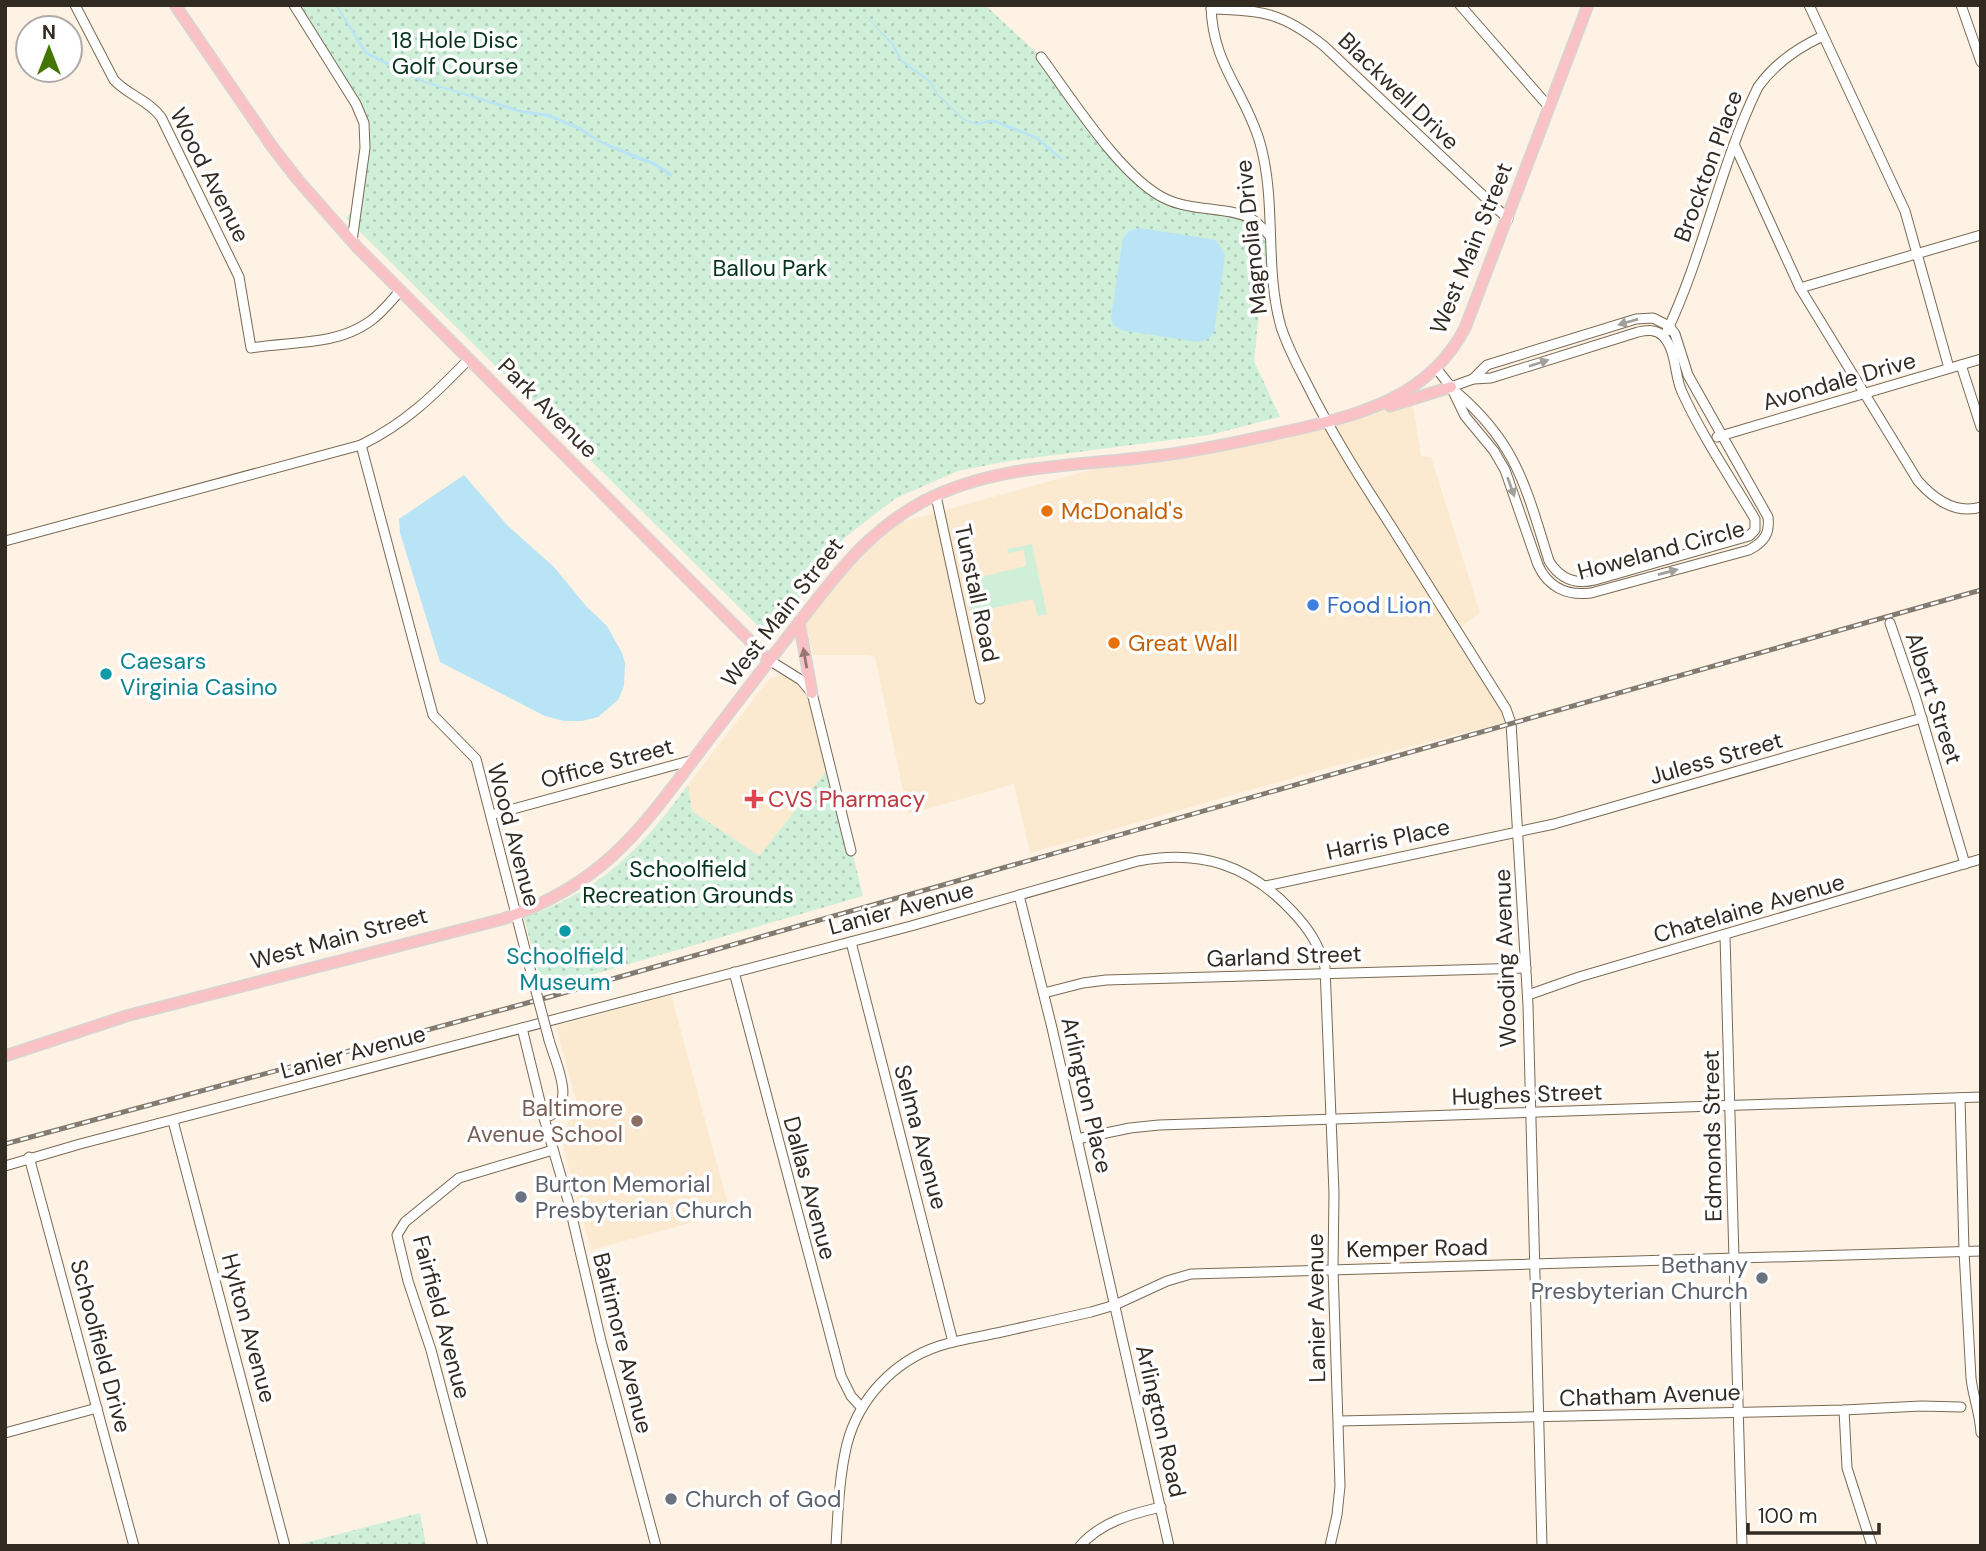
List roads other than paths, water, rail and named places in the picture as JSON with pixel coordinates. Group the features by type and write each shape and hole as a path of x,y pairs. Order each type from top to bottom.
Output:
{"main road":[{"name":"Park Avenue","path":"175,5 271,145 352,241 769,660"},
{"name":"West Main Street","path":"5,1056 126,1016 516,914 573,887 600,868 635,834 844,564 862,545 904,513 936,496 999,474 1203,449 1363,412 1404,393 1436,368 1465,328 1588,5"},
{"path":"1363,412 1407,402 1451,387"},
{"path":"799,622 812,693"}],"street":[{"name":"Wood Avenue","path":"75,5 114,80 148,104 160,117 236,268 244,295 251,348 302,343 345,334 377,316 400,290"},
{"path":"294,5 356,104 364,123 365,148 352,241"},
{"path":"1460,5 1549,107"},
{"path":"1809,5 1905,211 1919,253 1949,368"},
{"path":"1961,5 1981,62"},
{"name":"Blackwell Drive","path":"1211,7 1271,14 1300,26 1508,219"},
{"name":"Magnolia Drive","path":"1211,7 1220,60 1259,141 1268,184 1273,279 1282,330 1325,422"},
{"name":"Brockton Place","path":"1664,337 1750,103 1765,77 1788,55 1823,36"},
{"path":"1041,57 1101,138 1149,189 1183,205 1246,216 1270,236"},
{"path":"1735,146 1800,288 1918,481 1936,499 1956,508 1981,507"},
{"path":"1800,288 1981,235"},
{"path":"1473,379 1487,365 1644,317 1653,318 1669,326"},
{"name":"Howeland Circle","path":"1451,387 1465,416 1505,470 1544,576 1559,589 1574,594 1598,591 1749,550 1765,538 1768,532 1768,517 1688,375 1679,342 1669,326"},
{"path":"1451,387 1473,379 1490,379 1647,330 1658,332 1664,337"},
{"name":"Howeland Circle","path":"1436,368 1451,387 1478,410 1511,454 1519,469 1553,567 1568,580 1595,580 1749,536 1755,530 1756,522 1682,393 1672,353 1664,337"},
{"path":"1560,342 1565,355"},
{"path":"5,541 360,445 421,408 469,359"},
{"name":"Avondale Drive","path":"1708,439 1981,359"},
{"path":"1961,365 1981,427"},
{"name":"Wooding Avenue","path":"1325,422 1506,709 1513,733 1528,995 1542,1546"},
{"name":"Wood Avenue","path":"360,445 433,715 476,760 564,1097 560,1109 554,1115 544,1118"},
{"path":"1499,460 1511,454"},
{"path":"1743,499 1756,494"},
{"name":"Tunstall Road","path":"936,496 980,699"},
{"path":"1519,508 1531,503"},
{"path":"1726,542 1729,555"},
{"path":"1536,558 1547,554"},
{"path":"1595,580 1598,591"},
{"name":"Albert Street","path":"1890,623 1922,718 1965,864"},
{"name":"Park Avenue","path":"769,660 801,680 812,693"},
{"path":"812,693 851,851"},
{"name":"Juless Street","path":"1519,832 1733,774 1922,718"},
{"name":"Office Street","path":"491,815 693,760"},
{"name":"Harris Place","path":"1266,886 1519,832"},
{"name":"Lanier Avenue","path":"5,1166 29,1157 851,942 1138,861 1170,856 1197,858 1221,864 1266,886 1309,929 1322,956 1326,974 1340,1486 1330,1546"},
{"name":"Chatelaine Avenue","path":"1528,995 1579,977 1981,859"},
{"name":"Arlington Place","path":"1019,895 1115,1305"},
{"name":"Edmonds Street","path":"1725,936 1736,1412 1742,1546"},
{"name":"Selma Avenue","path":"851,942 953,1342"},
{"name":"Garland Street","path":"1044,993 1106,980 1526,968"},
{"name":"Dallas Avenue","path":"734,972 841,1376 851,1396 862,1408"},
{"name":"Baltimore Avenue","path":"522,1028 569,1204 604,1354 656,1546"},
{"name":"Hughes Street","path":"1077,1139 1159,1125 1981,1097"},
{"path":"1960,1098 1971,1378 1980,1410 1981,1433"},
{"name":"Hylton Avenue","path":"173,1121 285,1546"},
{"name":"Fairfield Avenue","path":"483,1546 431,1350 408,1281 397,1235 405,1222 459,1178 554,1150"},
{"name":"Schoolfield Drive","path":"29,1157 134,1546"},
{"name":"Kemper Road","path":"836,1546 843,1462 848,1442 862,1408 874,1391 897,1368 923,1352 953,1342 1115,1305 1167,1281 1191,1274 1981,1251"},
{"name":"Arlington Road","path":"1115,1305 1169,1546"},
{"name":"Chatham Avenue","path":"1339,1421 1962,1407"},
{"path":"5,1433 97,1408"},
{"path":"1844,1410 1847,1468 1872,1546"},
{"path":"1080,1546 1101,1527 1161,1507"}],"water":[{"path":"335,5 367,52 425,81 521,110 549,114 580,127 599,140 654,162 673,174 671,177 653,165 548,117 521,113 422,82 365,54"},
{"path":"855,5 894,44 902,60 931,81 938,94 964,119 977,123 993,119 1038,137 1063,159 1062,161 1036,139 993,122 977,125 963,120 937,95 929,82 900,61 892,45"},
{"path":"1140,228 1216,240 1225,255 1214,332 1208,339 1198,342 1121,330 1113,325 1111,317 1123,238 1129,231"},
{"path":"464,475 508,526 554,567 586,606 607,626 622,653 625,663 624,686 618,700 598,717 582,721 564,721 545,716 440,662 400,533 399,519"}],"railway":[{"path":"5,1144 549,997 1981,590"}],"place":[{"name":"McDonald's","path":"1047,511"},
{"name":"Food Lion","path":"1313,605"},
{"name":"Great Wall","path":"1114,643"},
{"name":"Caesars Virginia Casino","path":"106,674"},
{"name":"CVS Pharmacy","path":"754,799"},
{"name":"Schoolfield Museum","path":"565,931"},
{"name":"Baltimore Avenue School","path":"637,1121"},
{"name":"Burton Memorial Presbyterian Church","path":"521,1197"},
{"name":"Bethany Presbyterian Church","path":"1762,1278"},
{"name":"Church of God","path":"671,1499"}],"park label":[{"name":"18 Hole Disc Golf Course","path":"455,53"},
{"name":"Ballou Park","path":"770,268"},
{"name":"Schoolfield Recreation Grounds","path":"688,882"}]}
